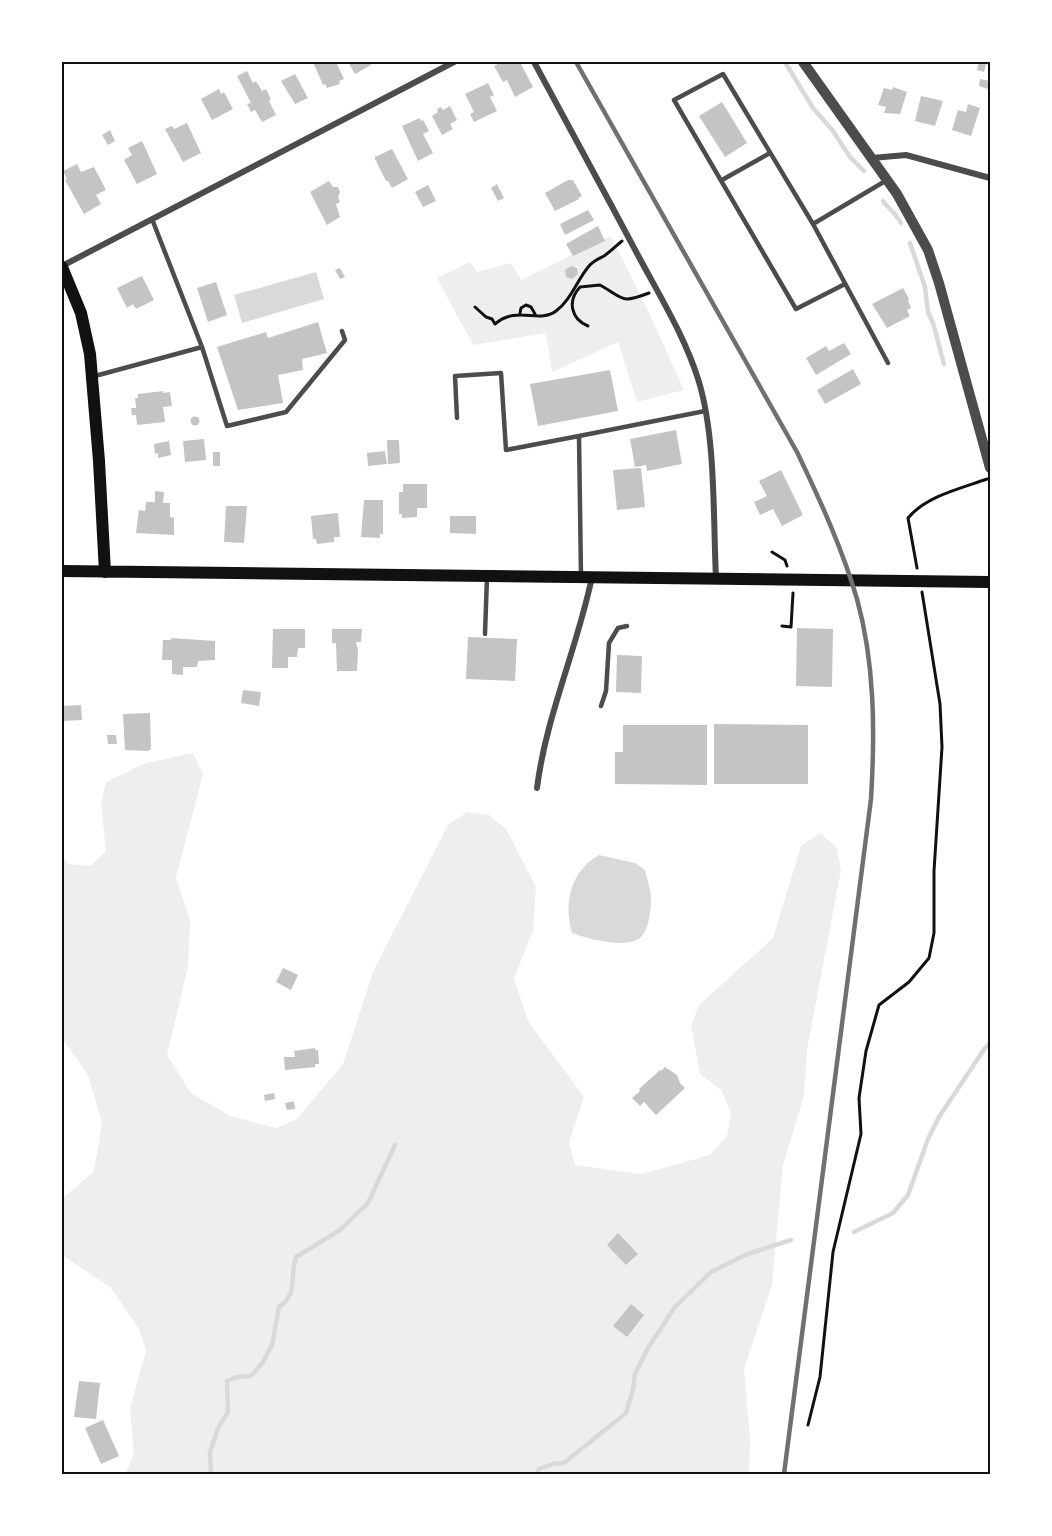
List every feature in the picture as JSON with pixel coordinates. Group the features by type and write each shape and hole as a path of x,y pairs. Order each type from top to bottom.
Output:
{"main road":[{"path":"62,266 86,330 93,376 105,572"},
{"path":"62,571 990,582"}],"street":[{"path":"62,266 454,62"},
{"path":"534,62 657,290 688,352 699,383 710,454 716,578"},
{"path":"803,62 872,158 884,182 909,213 928,250 990,468"},
{"path":"872,158 906,155 990,178"},
{"path":"537,788 545,736 576,640 586,576"}],"lane":[{"path":"844,284 796,309 674,100 723,74 813,224 888,363"},
{"path":"722,180 770,153"},
{"path":"813,224 884,182"},
{"path":"152,219 202,347 227,426 286,412 345,340 342,331"},
{"path":"93,376 202,347"},
{"path":"457,418 454,376 501,373 506,450 705,411"},
{"path":"579,436 586,576"},
{"path":"485,634 487,575"},
{"path":"601,706 606,690 609,643 618,628 627,626"}],"path":[{"path":"475,307 486,317 492,319 495,324 502,318 520,313 528,316 555,312 567,300 591,263 628,236"},
{"path":"573,291 595,284 615,296 628,299 657,290"},
{"path":"573,291 574,315 588,326"},
{"path":"520,313 521,308 526,305 531,307 535,314"},
{"path":"918,577 908,518 915,510 943,495 990,478"},
{"path":"808,1425 820,1377 833,1252 861,1134 859,1098 866,1051 879,1005 909,982 929,958 934,933 934,871 942,747 940,704 921,587"}],"shaded area":[{"path":"611,236 684,390 637,402 618,342 552,372 546,333 473,345 437,278 470,262 477,272 511,263 521,280"},
{"path":"316,272 324,299 242,323 234,295"},
{"path":"193,753 203,774 176,878 190,920 188,967 167,1055 191,1093 230,1116 276,1128 297,1119 343,1064 373,972 448,825 467,812 489,815 506,829 536,887 533,931 514,978 528,1021 584,1097 569,1142 575,1165 641,1174 710,1155 727,1136 731,1112 721,1090 700,1074 691,1026 699,1005 773,938 801,846 820,833 837,848 841,870 807,1050 804,1096 783,1165 772,1285 744,1369 750,1439 749,1474 125,1474 134,1454 130,1408 146,1351 139,1329 111,1288 62,1255 62,1199 94,1171 102,1123 88,1075 62,1038 62,857 68,864 90,866 106,851 101,803 106,782 146,763"},
{"path":"599,855 635,863 645,870 651,895 650,914 643,935 634,941 607,942 572,933 568,910 572,889 582,870"}],"building":[{"path":"313,62 336,62 344,79 339,81 340,84 327,88 325,84 323,85"},
{"path":"348,62 369,62 371,65 355,74"},
{"path":"502,62 520,62 533,87 515,97 507,80 503,82 494,66"},
{"path":"979,62 990,62 990,65 986,64 984,72 977,70"},
{"path":"247,71 253,83 256,81 262,91 266,89 276,115 262,122 255,110 251,112 247,104 251,103 237,76"},
{"path":"295,74 308,98 295,104 281,81"},
{"path":"980,79 990,81 988,89 979,86"},
{"path":"488,83 494,95 490,97 497,111 474,122 470,114 474,112 465,94"},
{"path":"893,87 907,92 900,114 884,113 886,107 878,105 884,88 892,90"},
{"path":"219,89 221,94 224,92 233,109 212,120 201,99"},
{"path":"921,96 943,101 935,126 915,121"},
{"path":"722,102 747,143 725,157 699,116"},
{"path":"968,104 980,108 971,136 952,130 958,110 966,112"},
{"path":"450,106 457,120 450,124 453,129 442,135 432,116 438,112 437,109 441,107 443,110"},
{"path":"420,118 429,131 423,134 433,153 418,161 402,126"},
{"path":"187,123 201,153 183,162 165,129 172,126 174,129"},
{"path":"110,130 115,141 108,145 102,135"},
{"path":"142,141 157,174 137,184 124,160 132,155 128,148"},
{"path":"392,149 408,179 392,188 386,181 375,157"},
{"path":"77,164 81,172 94,167 106,190 96,195 101,204 84,214 65,180 67,179 63,171"},
{"path":"568,180 573,180 582,196 555,211 545,193"},
{"path":"329,181 333,187 338,187 340,192 338,197 340,202 336,204 340,217 327,225 310,192"},
{"path":"497,184 504,198 498,201 491,188"},
{"path":"428,185 436,201 423,207 415,192"},
{"path":"588,210 594,220 565,235 560,224"},
{"path":"598,226 605,241 573,256 566,244"},
{"path":"571,266 577,268 578,274 572,279 566,277 565,270"},
{"path":"340,268 345,277 340,279 335,270"},
{"path":"142,276 154,300 136,309 133,304 127,308 117,288"},
{"path":"216,282 227,315 208,322 197,288"},
{"path":"903,288 909,299 911,308 907,310 910,316 887,328 872,304"},
{"path":"318,322 327,353 302,359 303,370 278,375 283,403 238,410 217,347 266,332 268,338"},
{"path":"844,343 851,354 816,375 806,358 826,346 829,351"},
{"path":"853,369 861,384 825,404 817,390"},
{"path":"610,370 618,411 538,426 530,384"},
{"path":"163,391 163,393 170,392 172,406 163,407 165,422 137,425 136,415 132,415 131,408 136,408 135,398 138,398 138,394"},
{"path":"195,417 199,421 195,425 191,421"},
{"path":"676,430 682,464 647,471 646,465 635,467 630,439"},
{"path":"204,439 206,460 185,462 183,441"},
{"path":"387,440 399,440 400,463 388,464"},
{"path":"169,441 171,455 158,458 154,444"},
{"path":"385,451 387,464 368,466 367,453"},
{"path":"213,452 220,452 220,466 213,466"},
{"path":"641,468 645,507 617,510 613,470"},
{"path":"781,470 803,515 782,526 773,509 760,515 754,502 767,496 759,481"},
{"path":"403,484 427,484 427,508 417,508 417,517 402,518 402,514 399,514 399,492 403,492"},
{"path":"155,491 164,492 163,503 170,503 170,517 174,518 174,535 136,533 139,510 145,511 146,502 155,502"},
{"path":"364,500 383,500 383,534 380,534 380,538 361,537"},
{"path":"226,506 247,506 244,543 224,542"},
{"path":"338,513 340,537 334,537 334,542 317,544 316,539 313,539 311,516"},
{"path":"450,516 476,516 476,534 450,533"},
{"path":"797,628 833,629 832,687 796,686"},
{"path":"273,629 305,629 305,648 298,648 297,657 288,657 288,668 272,668"},
{"path":"332,629 362,629 361,642 356,642 357,671 337,671 336,643 332,643"},
{"path":"468,637 517,639 515,681 466,679"},
{"path":"171,638 215,641 215,660 198,661 197,667 183,667 183,675 172,674 172,660 162,660 163,640 171,640"},
{"path":"617,655 642,656 641,693 616,692"},
{"path":"243,690 261,692 259,706 241,703"},
{"path":"81,705 82,720 63,721 62,706"},
{"path":"150,713 151,749 148,751 125,750 123,714"},
{"path":"714,724 808,725 808,784 714,784"},
{"path":"623,725 707,725 707,785 615,784 615,752 623,752"},
{"path":"107,735 116,735 117,744 108,744"},
{"path":"283,968 298,975 291,990 276,982"},
{"path":"315,1048 318,1050 319,1064 315,1064 315,1067 285,1070 284,1057 295,1057 294,1051"},
{"path":"665,1067 677,1075 685,1088 656,1115 644,1102 640,1106 632,1098"},
{"path":"274,1093 275,1099 265,1101 264,1095"},
{"path":"294,1101 295,1109 287,1110 285,1103"},
{"path":"618,1233 638,1254 626,1265 607,1245"},
{"path":"631,1304 644,1315 627,1337 613,1326"},
{"path":"79,1381 100,1383 96,1419 74,1417"},
{"path":"103,1420 119,1456 101,1464 85,1428"}],"waterway":[{"path":"785,62 813,108 833,131 850,157 864,171"},
{"path":"883,201 901,223"},
{"path":"910,243 925,287 928,312 944,364"},
{"path":"854,1232 893,1213 908,1195 928,1139 939,1117 990,1043"},
{"path":"211,1474 210,1452 218,1428 228,1412 227,1381 237,1377 251,1376 263,1362 272,1345 279,1307 291,1291 296,1257 340,1230 368,1203 395,1145"},
{"path":"537,1474 539,1469 564,1463 626,1413 635,1374 648,1348 675,1307 711,1272 745,1255 791,1240"}],"railway":[{"path":"576,62 797,452 845,561 857,599 867,648 873,724 871,799 784,1474"}]}
